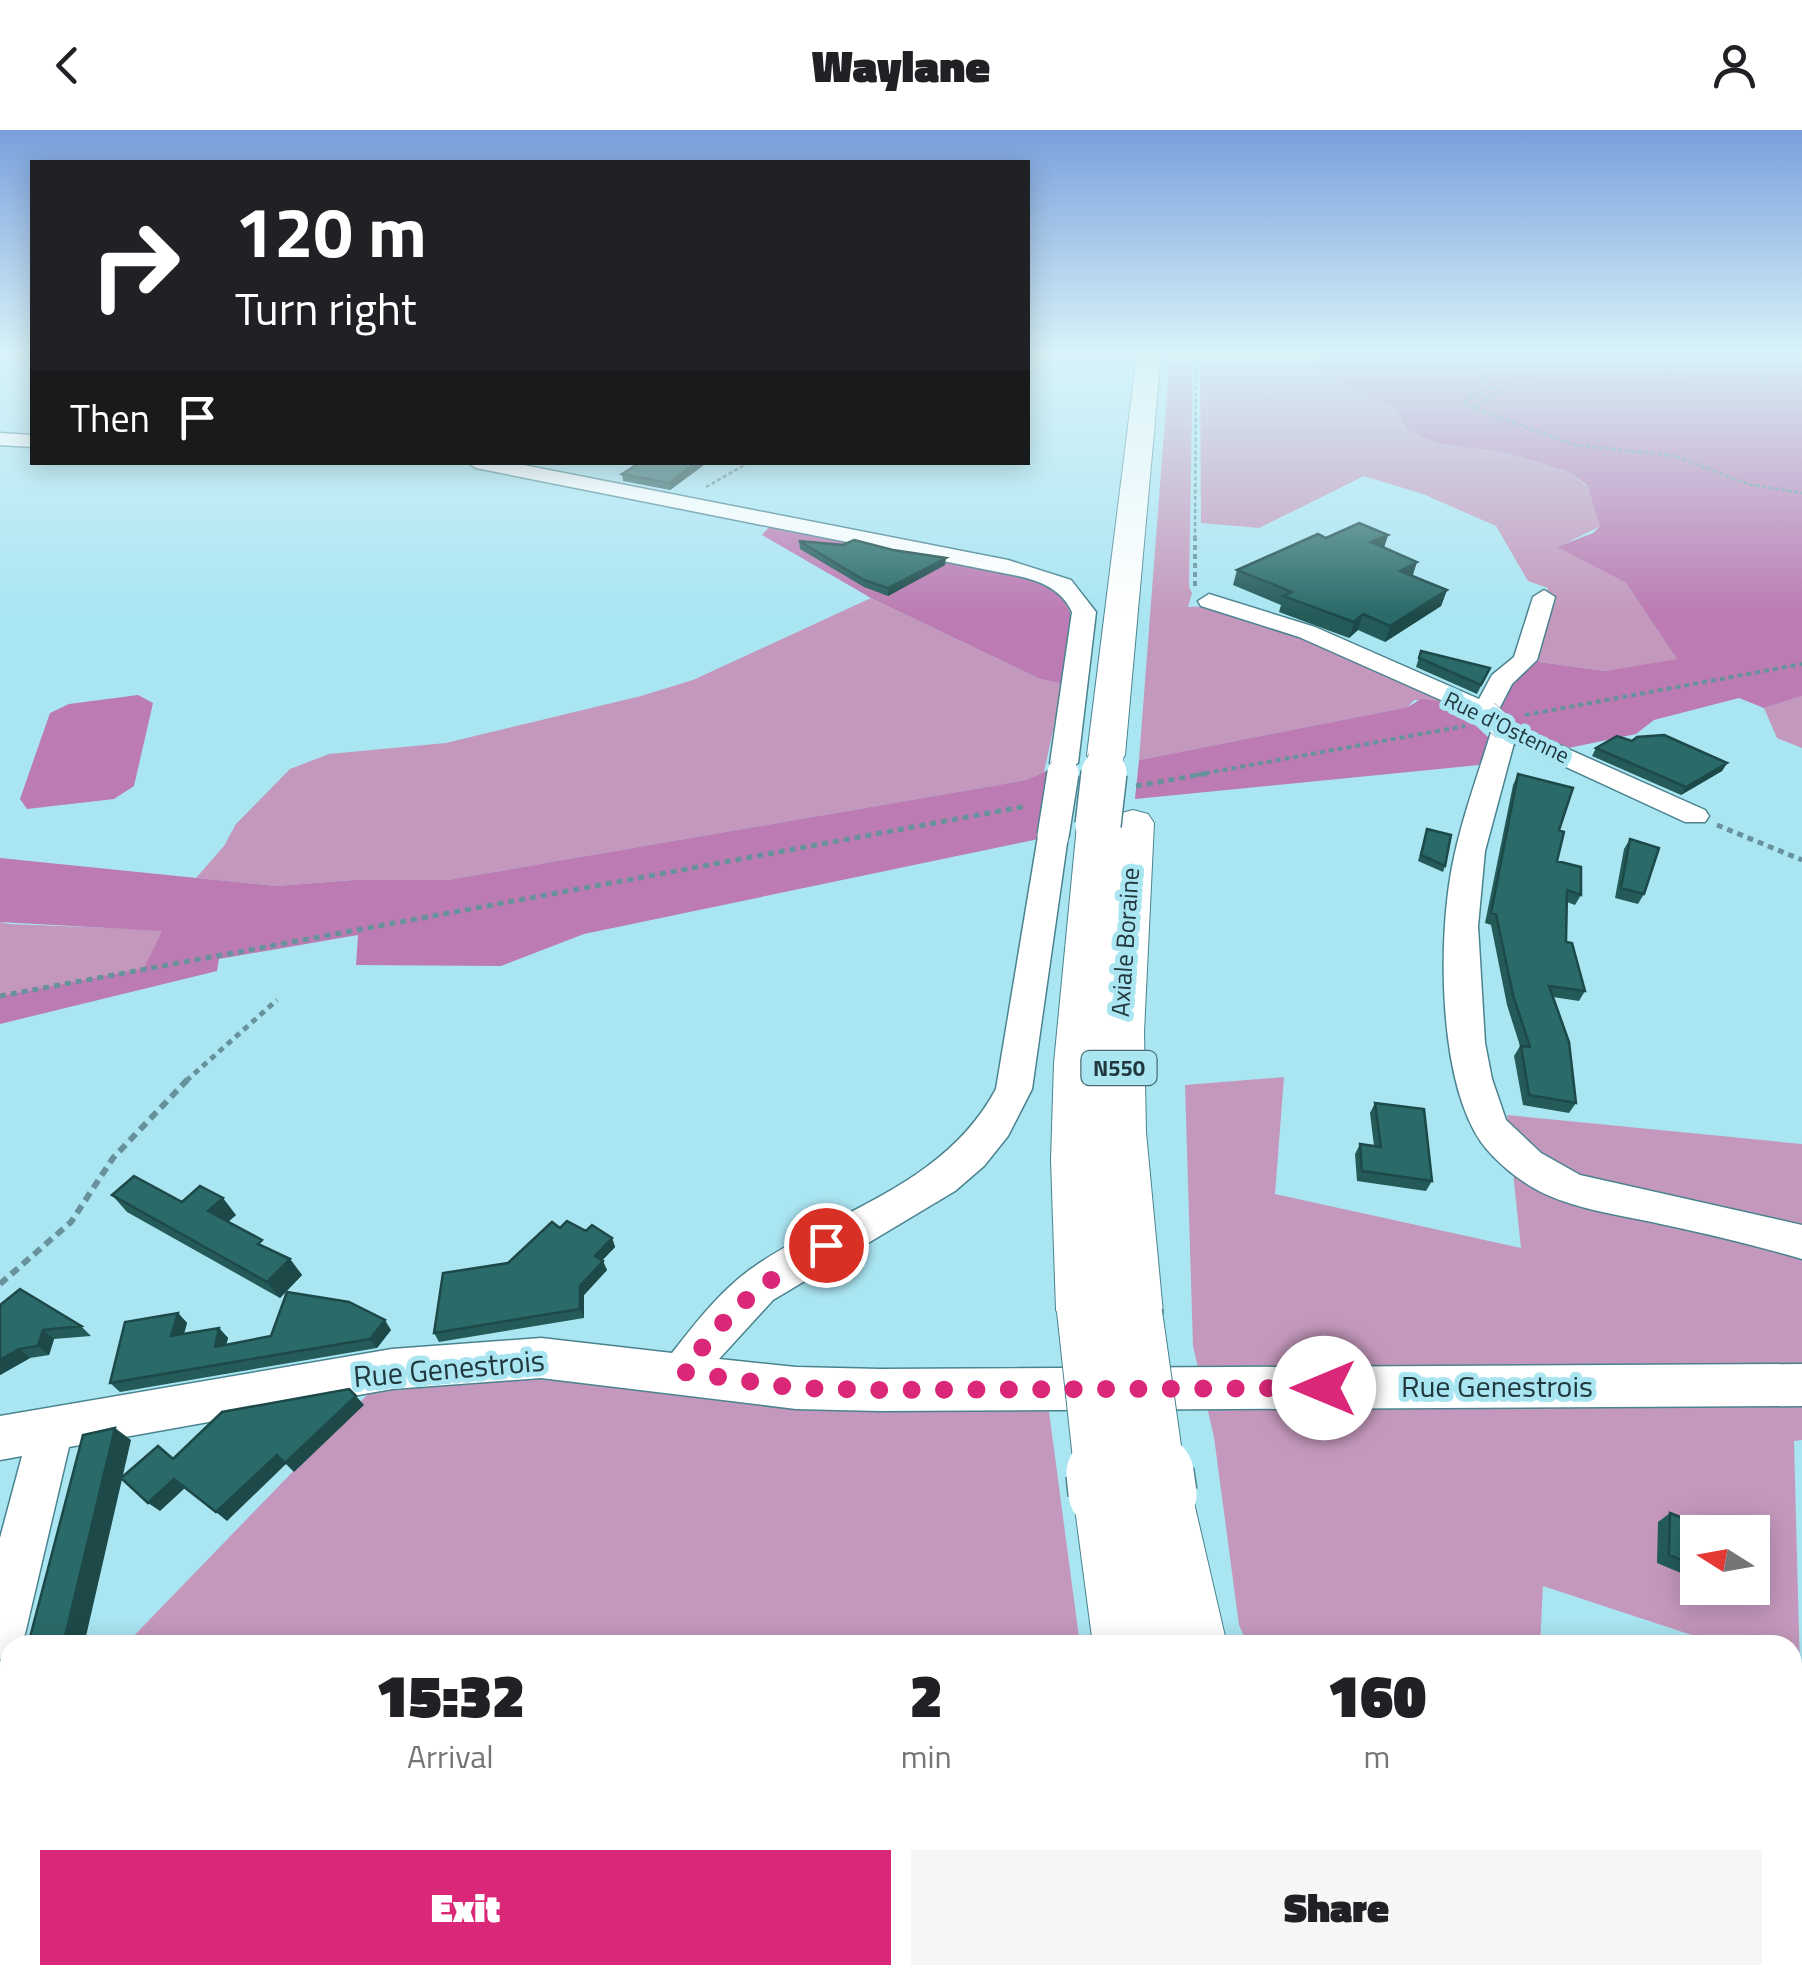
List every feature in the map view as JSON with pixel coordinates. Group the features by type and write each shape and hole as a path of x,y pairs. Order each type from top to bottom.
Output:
{"highway":[{"name":"Axiale Boraine","path":"1130,1635 1133,1494 1110,1312 1122,1165 1110,797 1141,441"},
{"path":"1147,657 1163,441"},
{"name":"Axiale Boraine","path":"1133,1494 1187,1635"}],"street":[{"path":"491,465 1008,566 1032,572 1069,589 1080,599 1084,623 1064,763 1110,797 1000,1122 975,1154 931,1188 770,1278 724,1318 684,1372"},
{"path":"1544,597 1525,660 1501,680 1461,907 1461,964 1478,1099 1492,1129 1551,1179 1587,1193 1739,1224 1802,1242"},
{"name":"Rue d'Ostenne","path":"1209,601 1307,632 1695,816"},
{"name":"Rue Genestrois","path":"0,1438 392,1369 540,1358 796,1388 880,1390 1802,1385"},
{"path":"0,1634 50,1429"}],"path":[{"path":"1196,441 1195,587 1209,601"},
{"path":"1566,441 1675,456 1748,484 1802,493"},
{"path":"677,503 745,465"},
{"path":"1110,797 1802,664"},
{"path":"0,996 1032,805"},
{"path":"1695,816 1802,860"},
{"path":"0,1284 71,1222 113,1158 170,1095 276,1000"}],"shaded area":[{"path":"1163,441 1192,441 1192,593 1188,607 1215,608 1283,626 1451,703 1414,700 1408,707 1139,760"},
{"path":"1201,441 1431,441 1503,452 1567,471 1587,486 1601,526 1558,547 1626,583 1678,660 1605,671 1525,660 1548,588 1528,581 1496,526 1423,494 1364,476 1259,528 1201,523"},
{"path":"1430,441 1802,441 1802,696 1764,708 1739,698 1654,720 1636,734 1554,751 1486,712 1525,660 1605,671 1677,659 1626,583 1557,547 1593,533 1600,526 1587,485 1567,471 1503,452"},
{"path":"771,525 1034,575 1063,599 1069,610 1072,634 1063,684 1040,679 871,598 762,535"},
{"path":"871,598 1040,679 1063,684 1044,772 1026,780 448,880 353,880 276,886 196,878 224,846 236,824 290,769 329,754 446,743 641,696 693,680"},
{"path":"138,695 153,703 134,786 114,799 27,809 20,799 50,713 69,704"},
{"path":"1802,696 1802,748 1777,738 1764,708"},
{"path":"1421,699 1451,703 1488,737 1487,755 1479,765 1135,799 1139,760 1408,707"},
{"path":"1064,763 1053,836 584,934 501,966 356,965 358,935 219,959 217,971 0,1024 0,996 144,968 162,931 0,922 0,858 276,886 353,880 448,880 1026,780"},
{"path":"0,922 163,930 145,968 0,996"},
{"path":"1284,1077 1275,1194 1521,1248 1507,1115 1802,1144 1802,1440 1794,1441 1799,1635 1692,1635 1543,1586 1541,1635 1244,1635 1214,1437 1193,1346 1185,1085"},
{"path":"392,1369 1046,1389 1079,1635 135,1635"}],"building":[{"path":"636,465 693,465 669,483 622,474"},
{"path":"1359,523 1388,535 1371,542 1417,562 1400,571 1447,590 1390,626 1363,614 1354,622 1283,596 1292,592 1237,570 1318,534 1326,538"},
{"path":"854,540 946,558 888,588 864,580 799,541 843,545"},
{"path":"1421,651 1490,668 1481,685 1419,658"},
{"path":"1664,735 1727,763 1686,787 1596,748 1617,736 1632,741 1637,737"},
{"path":"1518,774 1573,788 1559,830 1564,832 1557,861 1581,867 1581,895 1567,890 1566,942 1572,943 1585,991 1549,986 1569,1042 1576,1103 1529,1095 1521,1046 1530,1047 1513,995 1496,914 1491,913"},
{"path":"1427,829 1451,835 1445,866 1421,855"},
{"path":"1630,839 1659,848 1644,894 1621,888"},
{"path":"1375,1103 1424,1109 1432,1181 1362,1171 1360,1144 1381,1147"},
{"path":"134,1176 182,1202 200,1186 223,1198 208,1211 262,1240 258,1244 290,1259 267,1282 112,1195"},
{"path":"567,1221 586,1231 592,1225 612,1238 595,1256 603,1261 580,1286 580,1309 434,1333 443,1273 508,1263 552,1222 560,1228"},
{"path":"20,1289 81,1326 43,1330 38,1346 19,1349 0,1360 0,1305"},
{"path":"287,1292 349,1302 385,1320 370,1339 110,1383 125,1322 178,1313 171,1336 219,1328 215,1347 271,1336"},
{"path":"349,1389 356,1396 285,1463 277,1455 216,1512 174,1479 148,1503 121,1478 158,1446 173,1459 222,1412"},
{"path":"115,1428 65,1635 31,1635 83,1435"},
{"path":"1670,1513 1680,1517 1680,1560 1669,1555"}],"route":[{"path":"826,1245 770,1278 724,1318 684,1372 724,1381 796,1388 1324,1388"}]}
